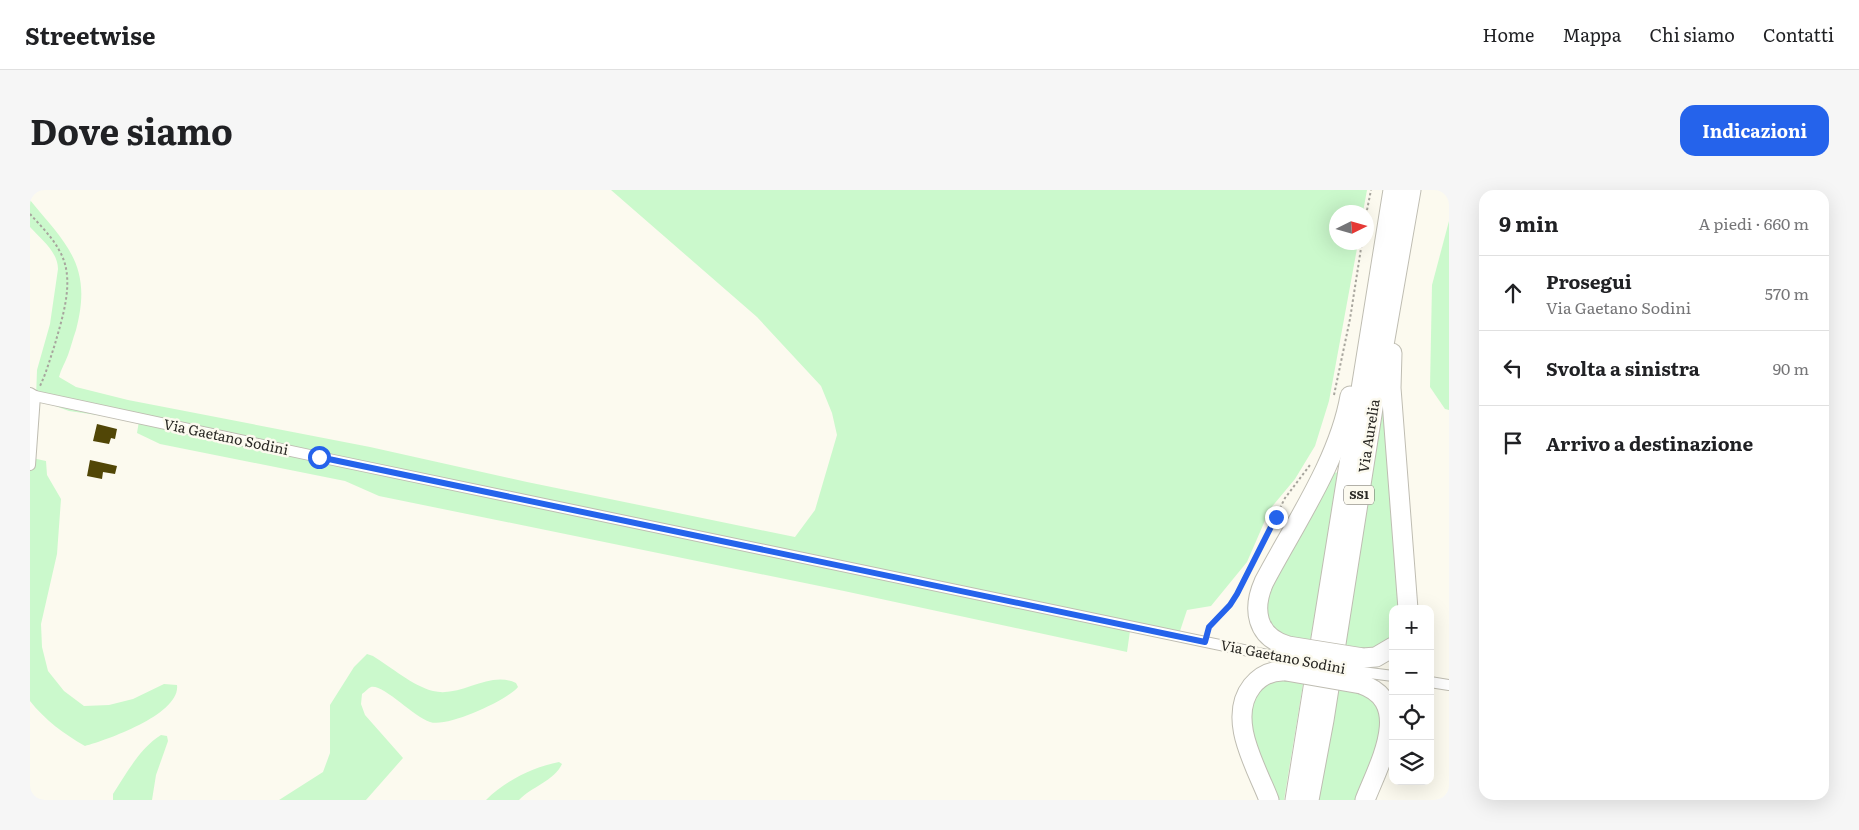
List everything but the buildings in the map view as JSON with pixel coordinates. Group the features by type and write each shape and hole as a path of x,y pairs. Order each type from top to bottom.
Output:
{"highway":[{"path":"1362,671 1287,659 1276,642 1262,627 1258,612 1259,594 1317,484 1335,446 1346,414 1380,218 1393,190"},
{"name":"Via Aurelia","path":"1295,800 1393,190"},
{"name":"Via Aurelia","path":"1309,800 1324,720 1373,408 1411,190"},
{"path":"1408,605 1391,388 1391,358 1419,190"},
{"path":"1362,671 1376,657 1389,649"},
{"path":"1269,800 1246,745 1243,705 1248,692 1260,678 1287,659 1362,671"},
{"path":"1362,671 1371,688 1382,698 1387,707 1390,724 1388,741 1365,800"}],"street":[{"name":"Via Gaetano Sodini","path":"33,395 338,462 1287,659"},
{"path":"30,465 33,395"},
{"name":"Via Gaetano Sodini","path":"1362,671 1389,675"},
{"path":"1434,683 1449,685"}],"path":[{"path":"1368,205 1371,190"},
{"path":"30,214 60,250 67,281 64,313 45,376 33,395"},
{"path":"1333,402 1350,319 1361,250"},
{"path":"1205,642 1209,627 1230,605 1237,594 1286,498 1311,463"}],"green space":[{"path":"611,190 1367,190 1364,205 1329,205 1329,250 1357,250 1329,401 1315,446 1295,479 1270,509 1247,562 1211,606 1187,610 1179,634 1131,624 1127,652 844,591 379,496 345,481 160,444 137,433 139,421 69,411 36,399 32,458 46,461 47,475 61,499 57,554 41,624 42,647 48,671 64,691 84,706 109,705 133,699 164,684 177,685 175,696 167,706 155,715 125,732 85,746 55,726 30,701 30,401 36,398 37,370 50,324 58,269 52,251 30,227 30,200 65,244 79,273 81,289 80,308 76,330 59,377 76,387 128,400 370,447 527,482 795,537 815,510 837,435 832,413 821,386 757,317"},
{"path":"1449,221 1449,410 1445,409 1430,387 1432,285"},
{"path":"1386,390 1404,605 1389,605 1389,644 1381,650 1344,649"},
{"path":"1332,472 1339,473 1310,642 1284,638 1268,620 1265,598"},
{"path":"367,654 410,681 433,691 454,691 496,680 516,683 518,687 502,699 476,712 438,723 423,719 383,690 371,687 362,694 361,704 365,715 403,758 366,800 279,800 323,772 330,753 330,705 354,667"},
{"path":"1304,678 1284,800 1274,800 1250,746 1249,703 1268,680"},
{"path":"1337,684 1361,687 1386,716 1360,800 1317,800"},
{"path":"161,735 167,736 168,741 156,775 152,800 113,800 113,794 134,762 153,740"},
{"path":"559,762 562,764 554,775 519,800 486,800 520,776 539,767"}],"route":[{"path":"319,457 1205,642 1209,627 1230,605 1237,594 1276,517"}]}
